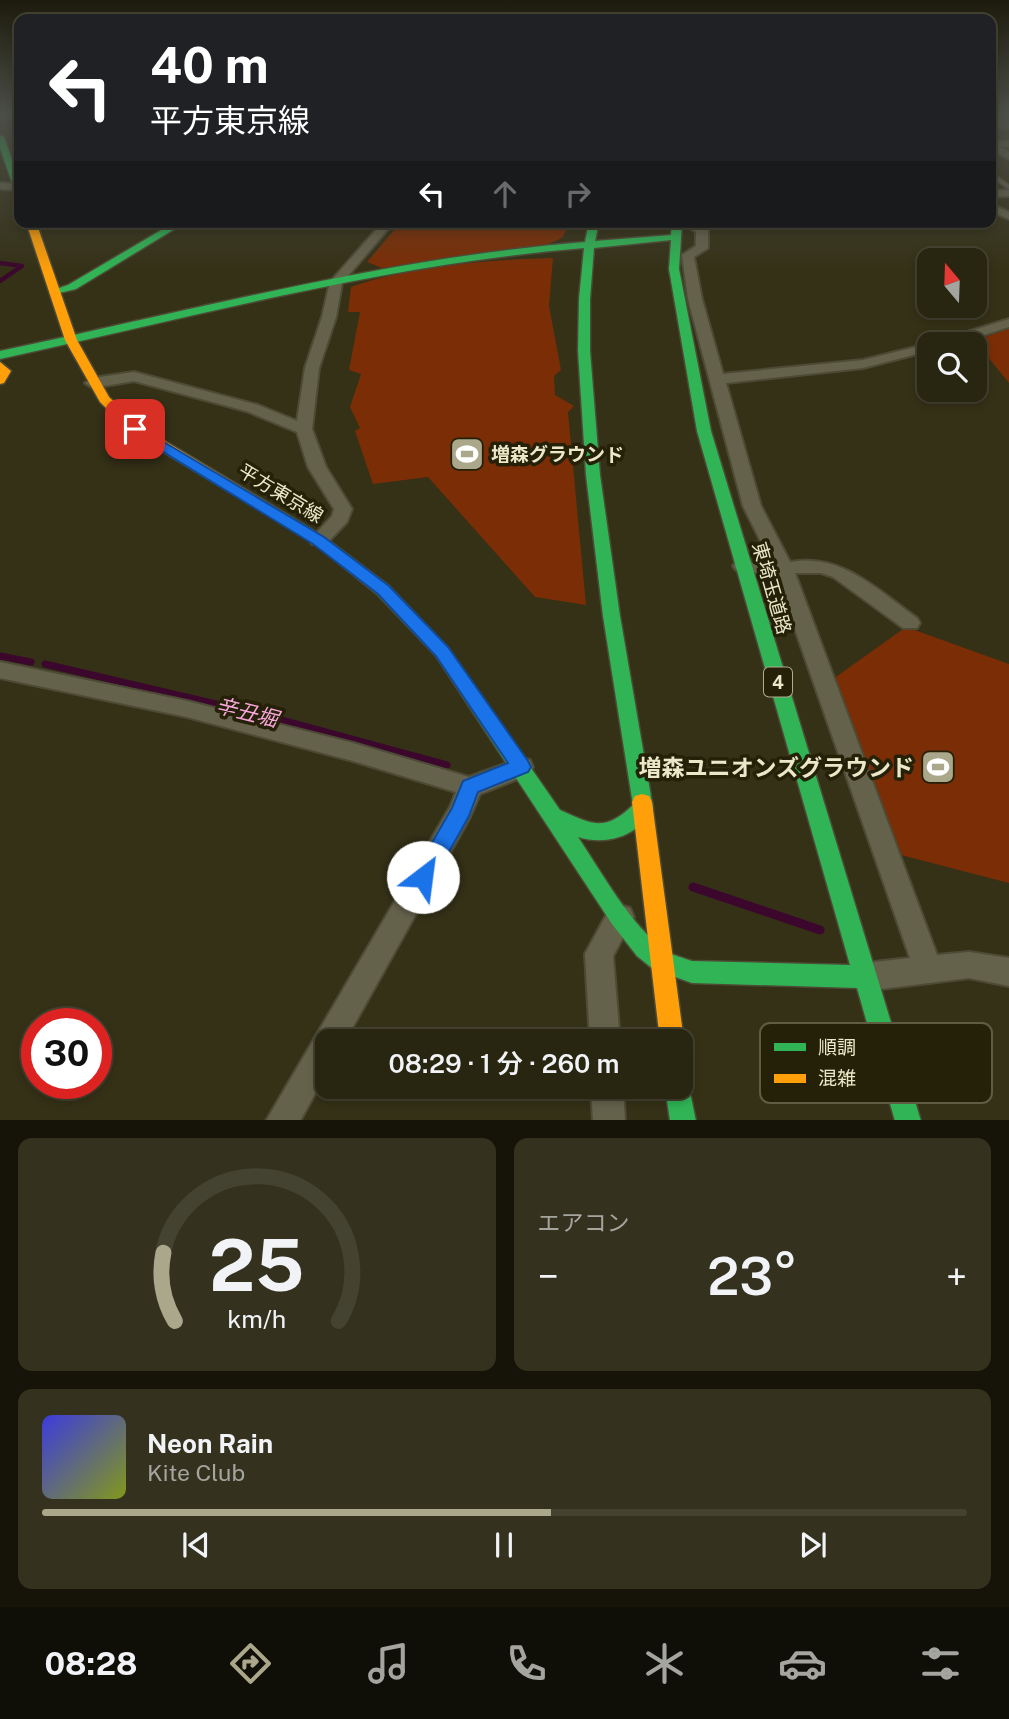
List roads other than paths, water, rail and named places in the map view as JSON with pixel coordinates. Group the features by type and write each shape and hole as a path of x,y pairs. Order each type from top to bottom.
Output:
{"main road":[{"name":"平方東京線","path":"33,228 71,340 93,383 111,407 135,429 319,540 383,590 442,652 620,918 645,948 661,961"},
{"path":"55,291 72,287 172,228"},
{"path":"593,228 589,244 582,343 596,518 643,808 670,1029"},
{"path":"589,244 602,228"},
{"path":"0,355 336,282 456,260 589,244 676,230"},
{"name":"東埼玉道路","path":"676,230 674,269 704,430 879,1023"},
{"path":"0,366 5,371 0,380"},
{"path":"554,817 581,831 607,833 624,828 643,808"},
{"path":"661,961 692,972 865,977"},
{"path":"680,1099 683,1120"},
{"name":"東埼玉道路","path":"903,1103 908,1120"}],"street":[{"path":"319,540 341,518 343,509 317,467 304,429 312,368 329,317 336,282 383,228"},
{"path":"698,228 702,230 702,248 688,255 695,299 752,506 783,569 928,970"},
{"path":"980,332 1009,323"},
{"path":"716,379 863,364 917,350"},
{"path":"93,383 134,376 252,408 304,429"},
{"path":"743,566 783,569 814,566 840,573 910,623"},
{"path":"0,670 187,709 353,752 470,787 521,767"},
{"path":"335,1029 461,810 470,787"},
{"path":"604,1029 599,954 620,918"},
{"path":"865,977 969,965 1009,972"},
{"path":"283,1120 315,1064"},
{"path":"608,1099 609,1120"}],"lane":[{"path":"996,178 1009,187"},
{"path":"999,180 1009,179"}],"waterway":[{"path":"0,263 22,266 0,281"},
{"name":"辛丑堀","path":"0,656 31,662"},
{"name":"辛丑堀","path":"45,664 263,715 447,765"},
{"name":"辛丑堀","path":"693,887 820,930"}],"place":[{"name":"増森グラウンド","path":"467,454"},
{"name":"増森ユニオンズグラウンド","path":"938,767"}]}
